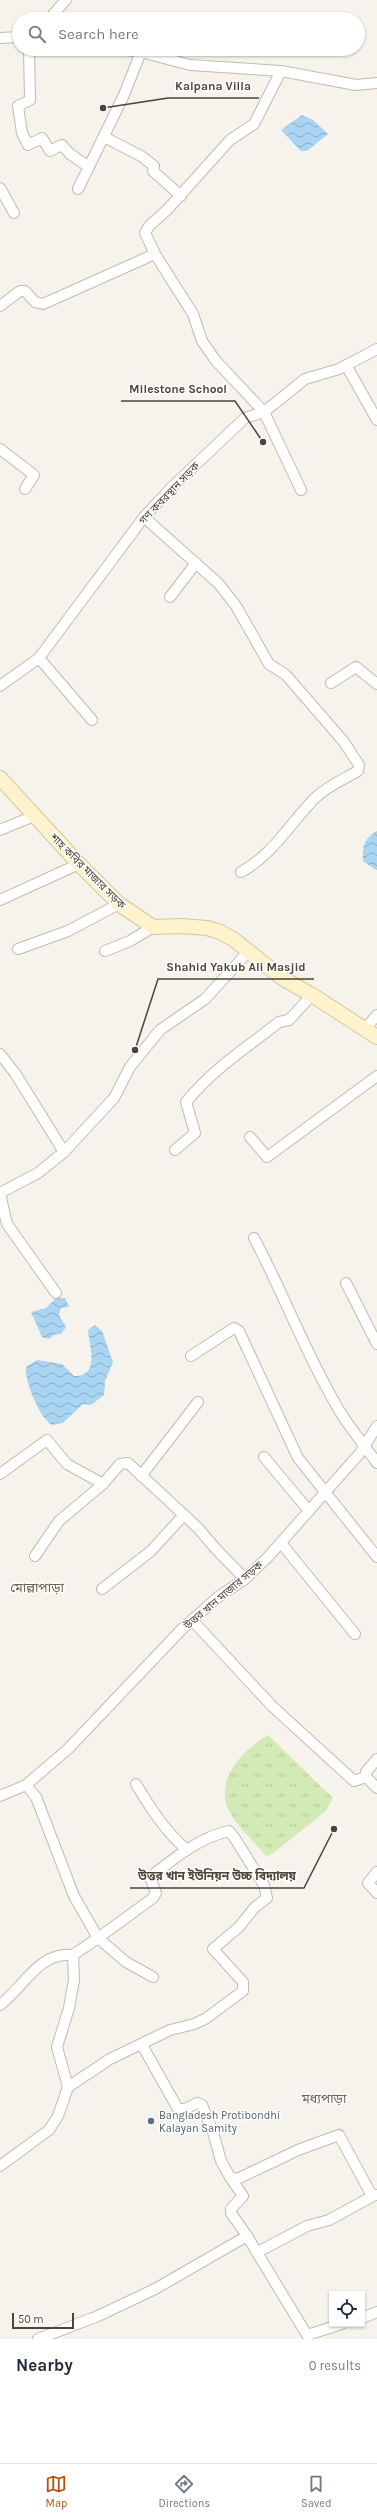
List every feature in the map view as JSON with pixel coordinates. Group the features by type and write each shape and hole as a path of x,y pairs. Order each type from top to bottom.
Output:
{"main road":[{"name":"শাহ কবির মাজার সড়ক","path":"0,778 79,864 119,904 153,927"},
{"path":"153,927 207,928 233,939 282,978 312,995 377,1037"}],"street":[{"path":"57,12 66,0"},
{"path":"0,38 12,37"},
{"path":"29,56 30,100 18,106 22,133 28,145 42,138 50,151 62,145 70,154 89,167"},
{"path":"78,189 104,138 139,56"},
{"path":"156,56 190,65 281,71 351,85 377,83"},
{"path":"281,71 254,124 230,140 181,196 146,229 147,238 155,254 193,314 206,346 216,361 264,412 301,490"},
{"path":"104,138 140,156 154,166 153,171 181,196"},
{"path":"0,188 14,213"},
{"path":"0,306 20,291 25,291 35,302 43,304 155,254"},
{"name":"গণ কবরস্থান সড়ক","path":"0,686 39,658 144,517 172,487 246,418 264,412 305,379 346,365 377,349"},
{"path":"346,365 377,420"},
{"path":"0,449 34,475 25,489"},
{"path":"144,517 219,584 236,606 269,664 286,675 344,742 359,765 358,771 318,796 282,833 269,852 241,872"},
{"path":"170,597 196,563"},
{"path":"39,658 92,720"},
{"path":"331,683 356,667 377,684"},
{"path":"0,830 34,816"},
{"path":"0,900 79,864"},
{"path":"18,949 68,931 119,904"},
{"path":"105,950 130,941 153,927"},
{"path":"56,1293 7,1224 0,1193 38,1173 64,1152 114,1098 130,1067 160,1030 205,999 248,952"},
{"path":"175,1150 195,1133 186,1102 202,1082 220,1066 279,1022 289,1020 312,995"},
{"path":"365,1029 377,1015"},
{"path":"0,1054 15,1073 64,1152"},
{"path":"250,1137 267,1157 377,1076"},
{"path":"254,1238 282,1290 314,1363 335,1404 377,1462"},
{"path":"346,1283 377,1344"},
{"path":"191,1356 234,1328 239,1331 298,1458 377,1558"},
{"path":"142,1476 198,1402"},
{"name":"উত্তর খান মাজার সড়ক","path":"0,1795 26,1785 68,1749 192,1620 218,1597 245,1579 325,1493 365,1446 377,1426"},
{"path":"0,1474 47,1440 67,1464 103,1484"},
{"path":"264,1457 309,1511"},
{"path":"34,1556 59,1521 103,1484 123,1462 128,1463 183,1516 198,1528 245,1579"},
{"path":"102,1589 151,1551 183,1516"},
{"path":"281,1542 355,1634"},
{"path":"192,1620 272,1706 354,1781 366,1777"},
{"path":"366,1777 366,1772 377,1759"},
{"path":"366,1777 377,1788"},
{"path":"136,1784 157,1819 170,1835 187,1850"},
{"path":"26,1785 36,1797 74,1896 98,1938 126,1962 153,1978"},
{"path":"0,2005 49,1957 61,1954 73,1955 153,1898 156,1893 151,1880 154,1874 187,1850 206,1839 229,1831 264,1886 267,1898 255,1908 239,1927 213,1948 243,1982 243,1991 205,2019 194,2024 170,2030 142,2045 110,2059 68,2087"},
{"path":"377,1872 368,1883 377,1893"},
{"path":"0,2166 48,2130 58,2116 68,2087 57,2047 69,2008 74,1980 73,1955"},
{"path":"142,2045 178,2108 185,2109 197,2103 202,2105 213,2132 221,2160 230,2177 243,2194 231,2209 231,2213 258,2252 307,2335 332,2327"},
{"path":"230,2177 237,2179 298,2150 339,2135 375,2195 329,2220 307,2226 258,2252"},
{"path":"38,2339 98,2316 148,2292 247,2236"},
{"path":"365,2317 377,2312"}],"green space":[{"path":"268,1735 333,1798 326,1811 272,1854 266,1856 228,1810 225,1793 226,1782 236,1763 251,1747"}],"water":[{"path":"302,115 313,120 328,134 307,151 301,151 281,130"},
{"path":"377,831 376,870 363,861 363,856 365,843 369,837"},
{"path":"56,1298 65,1298 69,1307 61,1308 59,1315 66,1327 61,1334 54,1335 49,1339 42,1337 31,1312 46,1308"},
{"path":"95,1325 102,1331 113,1362 105,1381 104,1395 91,1405 83,1404 63,1423 52,1425 47,1421 34,1399 26,1373 26,1367 37,1360 62,1364 74,1376 82,1375 88,1371 91,1366 92,1359 88,1330"}],"place":[{"name":"Kalpana Villa","path":"103,108"},
{"name":"Milestone School","path":"263,442"},
{"name":"Shahid Yakub Ali Masjid","path":"135,1050"},
{"name":"উত্তর খান ইউনিয়ন উচ্চ বিদ্যালয়","path":"334,1829"},
{"name":"Bangladesh Protibondhi Kalayan Samity","path":"151,2121"}],"district":[{"name":"মোল্লাপাড়া","path":"37,1587"},
{"name":"মধ্যপাড়া","path":"324,2098"}]}
